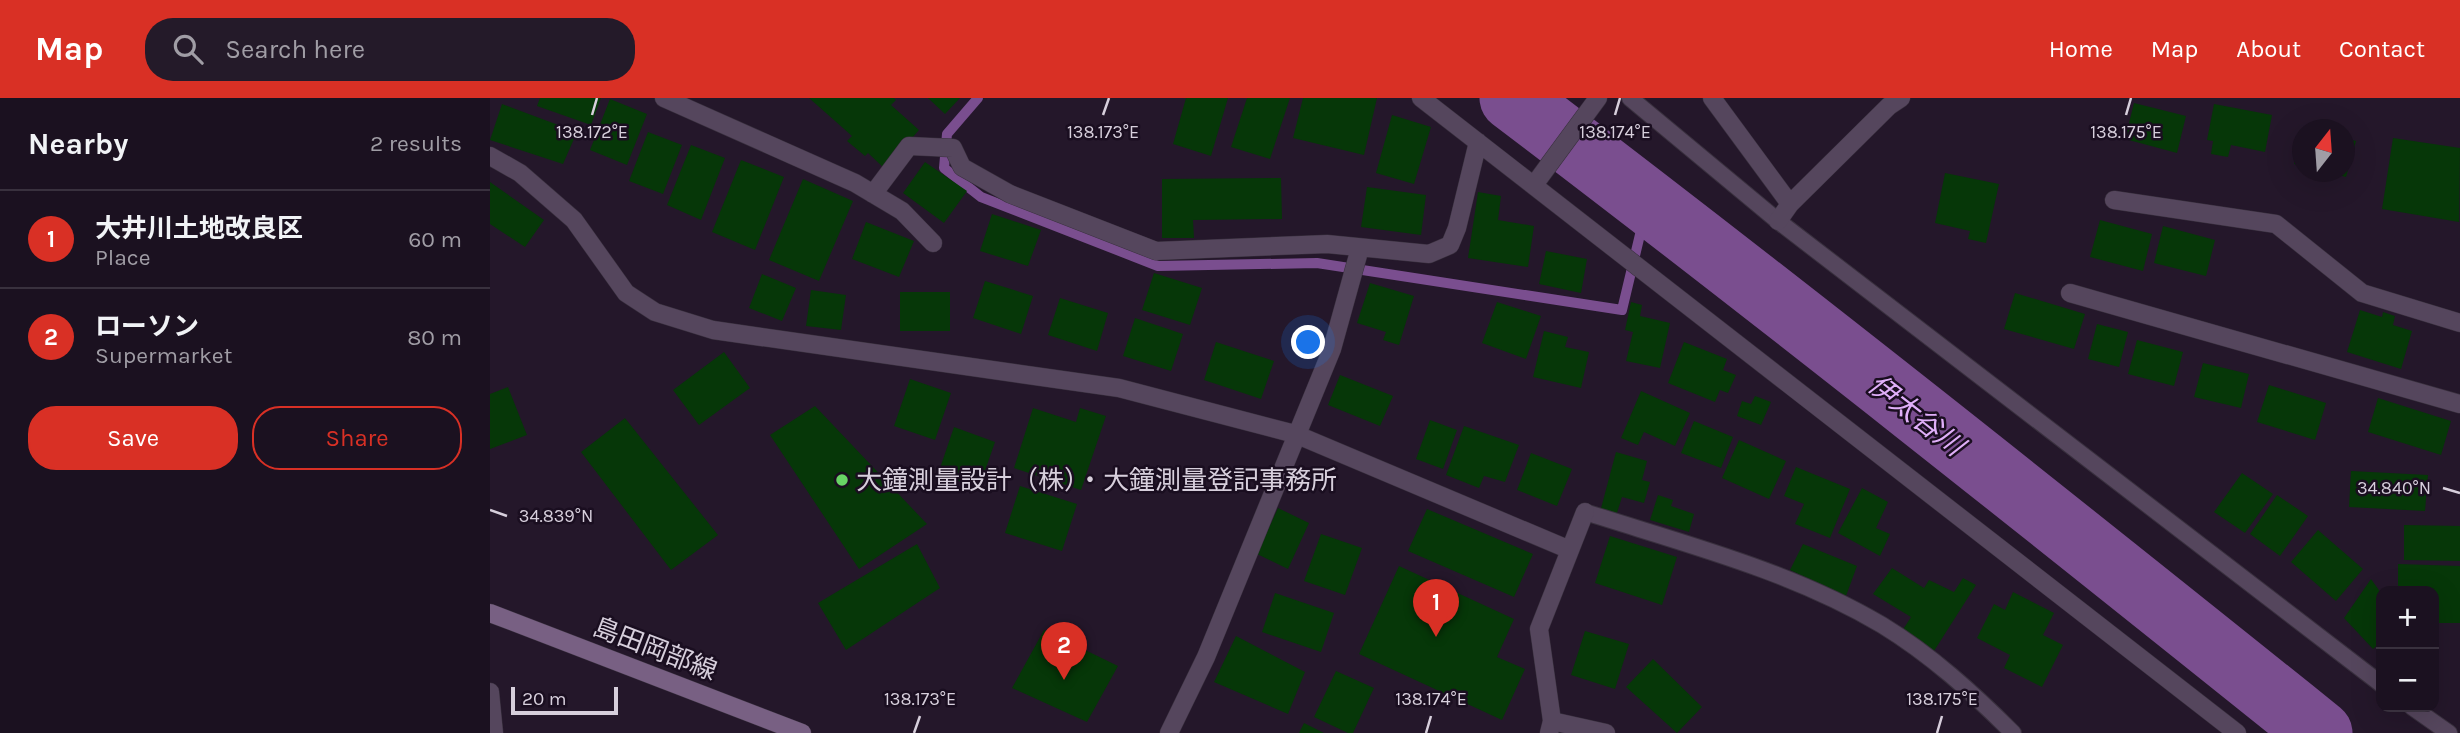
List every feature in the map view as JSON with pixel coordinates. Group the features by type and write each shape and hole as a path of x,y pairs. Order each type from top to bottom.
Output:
{"main road":[{"name":"島田岡部線","path":"490,613 802,733"}],"street":[{"path":"664,98 855,183 902,211 933,243"},
{"path":"1421,98 2237,733"},
{"path":"1534,185 1598,98"},
{"path":"1712,98 1790,204"},
{"path":"1778,221 1790,204 1889,106 1901,98"},
{"path":"873,194 909,146 953,148 962,167 1010,194 1156,251 1327,244 1429,254 1450,245 1457,228 1478,142"},
{"path":"490,156 520,173 574,220 626,293 655,312 713,330 1119,388 1295,434 1570,550"},
{"path":"2114,200 2276,224 2362,293 2460,323"},
{"path":"1169,733 1206,657 1332,349 1360,247"},
{"path":"2070,293 2460,404"},
{"path":"1585,512 1539,629 1551,727 1606,733"},
{"path":"490,692 494,733"}],"lane":[{"path":"1630,98 1778,221 2376,680"},
{"path":"1585,512 1784,577 1882,625 1958,679 2013,733"},
{"path":"2419,712 2449,733"}],"building":[{"path":"540,98 601,98 591,125 537,106"},
{"path":"809,98 894,98 896,100 891,105 919,130 885,169 868,153 865,156 847,141 852,136"},
{"path":"928,98 960,98 945,114"},
{"path":"1186,98 1228,98 1211,156 1173,144"},
{"path":"1247,98 1290,98 1270,159 1231,147"},
{"path":"1303,98 1377,98 1364,155 1293,138"},
{"path":"610,99 647,114 627,165 590,150"},
{"path":"2134,103 2186,116 2177,153 2125,139"},
{"path":"502,104 577,132 563,164 490,140"},
{"path":"2214,104 2272,115 2265,152 2231,145 2228,157 2211,154 2213,141 2207,140"},
{"path":"1392,115 1431,127 1414,184 1376,173"},
{"path":"648,132 682,145 663,194 629,181"},
{"path":"2393,138 2460,148 2459,222 2382,209"},
{"path":"691,145 725,158 701,220 667,205"},
{"path":"741,160 784,177 755,250 712,232"},
{"path":"925,162 967,191 944,223 903,193"},
{"path":"1945,173 1999,184 1986,243 1968,239 1970,231 1935,223"},
{"path":"1281,178 1282,219 1193,220 1194,238 1162,238 1162,179"},
{"path":"803,179 853,201 819,281 769,260"},
{"path":"490,182 544,220 525,247 490,224"},
{"path":"1367,187 1426,195 1421,235 1361,227"},
{"path":"1478,192 1501,196 1498,220 1534,226 1528,267 1468,258"},
{"path":"992,214 1041,230 1028,266 980,251"},
{"path":"2100,220 2152,234 2143,271 2090,257"},
{"path":"866,222 914,241 899,277 852,259"},
{"path":"2163,226 2215,240 2206,276 2154,263"},
{"path":"1546,251 1587,259 1581,293 1539,284"},
{"path":"1154,273 1202,288 1190,325 1142,310"},
{"path":"762,274 796,288 782,321 749,308"},
{"path":"985,281 1033,296 1021,334 973,318"},
{"path":"1370,283 1414,296 1399,345 1383,340 1386,332 1357,323"},
{"path":"811,290 846,295 841,330 806,326"},
{"path":"900,292 950,292 950,331 900,331"},
{"path":"2015,293 2085,314 2074,349 2004,329"},
{"path":"1060,298 1108,313 1097,351 1048,335"},
{"path":"1497,302 1541,316 1526,359 1482,343"},
{"path":"1631,302 1642,305 1640,316 1670,323 1660,368 1626,361 1633,332 1625,330"},
{"path":"2360,310 2382,317 2383,312 2395,316 2393,325 2412,331 2401,369 2347,352"},
{"path":"1135,318 1183,334 1171,371 1123,356"},
{"path":"2097,324 2128,332 2119,367 2088,359"},
{"path":"1544,331 1568,337 1565,347 1589,352 1581,388 1533,377"},
{"path":"2137,340 2183,352 2174,386 2128,374"},
{"path":"1216,342 1274,361 1261,399 1204,380"},
{"path":"1684,342 1727,359 1723,370 1736,375 1728,393 1720,390 1715,402 1668,383"},
{"path":"724,352 750,388 699,425 673,390"},
{"path":"2203,363 2249,374 2241,408 2194,397"},
{"path":"1340,375 1393,396 1380,426 1328,405"},
{"path":"910,379 951,393 935,440 894,426"},
{"path":"2269,385 2326,403 2315,440 2257,422"},
{"path":"508,387 527,435 490,449 490,394"},
{"path":"1641,391 1690,413 1675,446 1644,432 1638,445 1621,438"},
{"path":"1755,396 1771,402 1761,425 1737,416 1742,401 1751,404"},
{"path":"2378,398 2451,421 2441,455 2368,432"},
{"name":"大鐘測量設計（株）・大鐘測量登記事務所","path":"815,406 927,524 859,569 770,435"},
{"path":"1033,408 1076,422 1080,408 1106,416 1081,490 1014,468"},
{"path":"625,418 718,535 671,570 581,452"},
{"path":"1430,420 1457,430 1443,469 1416,459"},
{"path":"1694,421 1733,437 1721,468 1681,453"},
{"path":"1464,426 1519,445 1505,482 1484,476 1479,488 1446,475"},
{"path":"954,427 995,442 979,488 938,474"},
{"path":"1739,440 1786,461 1769,499 1722,478"},
{"path":"1616,452 1647,461 1642,480 1650,482 1644,503 1622,497 1616,516 1600,512"},
{"path":"1531,453 1572,469 1557,506 1517,490"},
{"path":"1796,467 1850,489 1830,538 1795,524 1804,504 1784,496"},
{"path":"2351,471 2428,475 2425,511 2349,507"},
{"path":"2242,473 2273,494 2245,533 2214,512"},
{"path":"1020,486 1077,504 1062,551 1005,533"},
{"path":"1862,488 1888,502 1876,528 1890,534 1880,556 1838,533"},
{"path":"1658,495 1673,500 1671,506 1694,514 1689,532 1650,520"},
{"path":"2277,495 2308,516 2280,556 2250,534"},
{"path":"1278,508 1309,523 1288,569 1257,554"},
{"path":"1427,509 1533,554 1514,597 1408,551"},
{"path":"2404,525 2460,526 2460,561 2404,560"},
{"path":"2318,530 2363,569 2336,601 2291,562"},
{"path":"1321,534 1362,548 1345,595 1304,581"},
{"path":"1610,536 1677,557 1662,605 1595,583"},
{"path":"917,544 940,588 846,650 818,603"},
{"path":"1803,544 1857,566 1846,596 1790,570"},
{"path":"2398,564 2460,566 2460,623 2439,623 2439,586 2398,586"},
{"path":"1399,566 1514,619 1497,657 1525,669 1502,720 1359,654"},
{"path":"1892,568 1924,588 1929,580 1954,592 1963,578 1976,585 1934,651 1902,631 1911,617 1873,594"},
{"path":"2371,579 2376,586 2376,646 2373,649 2344,618"},
{"path":"2013,592 2054,613 2043,635 2063,645 2042,687 2004,668 2010,655 1977,638 1994,604 2005,610"},
{"path":"1275,593 1334,613 1321,652 1262,632"},
{"path":"1044,630 1118,666 1087,722 1012,688"},
{"path":"1585,631 1629,644 1615,689 1571,675"},
{"path":"1236,636 1305,672 1288,714 1214,682"},
{"path":"1653,659 1702,707 1677,733 1626,687"},
{"path":"1336,671 1374,688 1353,733 1314,717"},
{"path":"1304,723 1324,733 1299,733"}],"waterway":[{"path":"978,98 947,134 944,168 981,197 1158,266 1317,263 1622,310 1648,201"},
{"name":"伊太谷川","path":"1512,98 1817,333 2320,733"}],"place":[{"name":"大鐘測量設計（株）・大鐘測量登記事務所","path":"842,480"},
{"name":"大井川土地改良区","path":"1436,637"},
{"name":"ローソン","path":"1064,680"}]}
